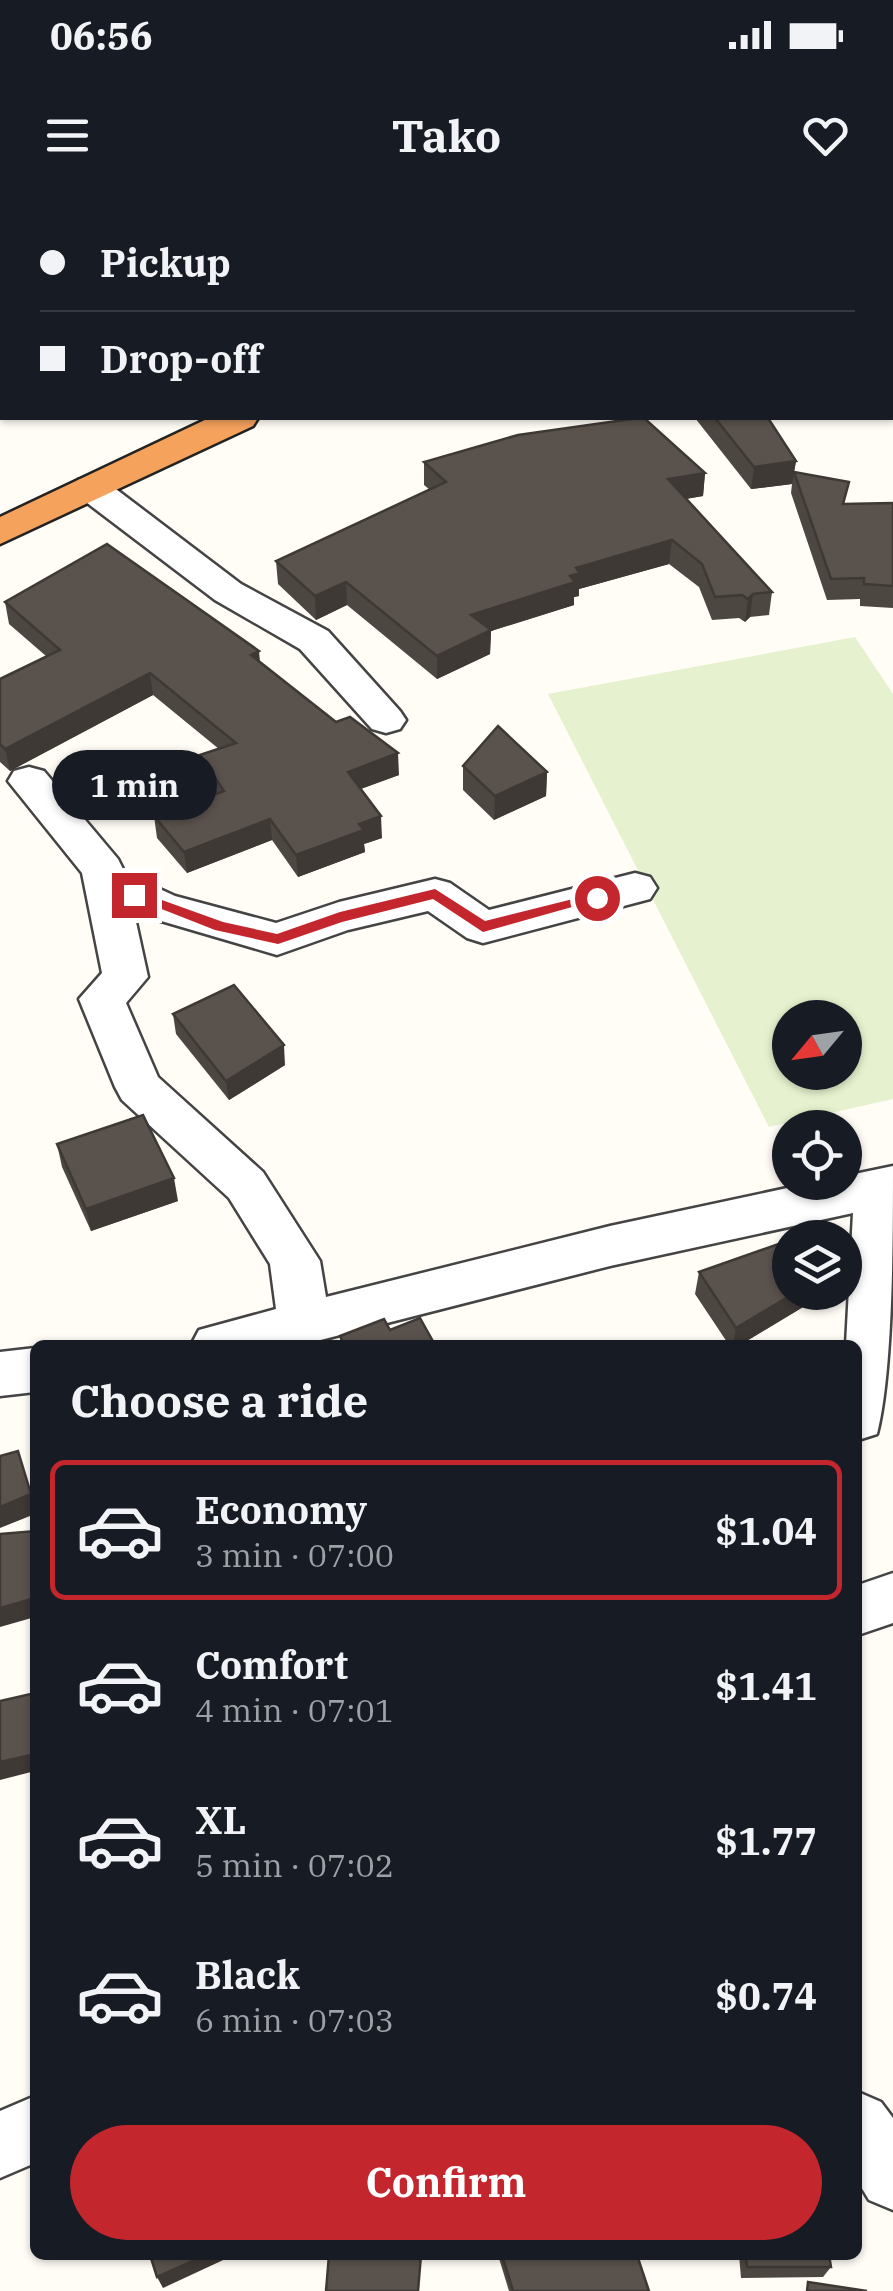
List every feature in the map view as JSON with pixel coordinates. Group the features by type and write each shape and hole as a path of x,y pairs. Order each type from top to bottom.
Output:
{"highway":[{"path":"0,532 235,420"}],"street":[{"path":"91,488 228,592 314,640 386,720"},
{"path":"30,781 103,869 125,977 102,999 140,1087 246,1185 295,1261 304,1322"},
{"path":"106,882 161,908 278,939 340,917 435,894 483,927 635,888"},
{"path":"235,1340 610,1246 886,1187 874,1331 862,1396"},
{"path":"0,1374 30,1371"},
{"path":"862,1609 893,1598"},
{"path":"0,2146 30,2131"},
{"path":"862,2131 893,2176"}],"green space":[{"path":"855,637 893,694 893,1099 844,1110 772,1110 769,1127 548,694"}],"building":[{"path":"646,420 705,473 668,479 772,592 753,594 748,599 742,595 715,597 702,564 672,540 576,568 580,573 570,576 575,582 471,615 491,630 437,656 346,582 315,596 276,561 446,482 424,462 518,435"},
{"path":"717,420 769,420 796,461 754,467"},
{"path":"794,472 849,482 843,504 893,503 893,586 864,584 864,578 831,579"},
{"path":"107,544 259,651 251,655 336,722 350,717 398,753 348,772 381,816 359,824 364,830 296,855 270,819 184,852 154,816 224,791 200,755 236,743 150,673 5,749 0,744 0,679 60,650 5,602"},
{"path":"498,726 547,772 495,796 463,766"},
{"path":"234,985 284,1045 226,1081 173,1014"},
{"path":"143,1115 174,1178 86,1209 57,1144"},
{"path":"772,1246 772,1306 736,1328 699,1272"},
{"path":"420,1318 432,1340 342,1340 340,1336 384,1319 390,1330"},
{"path":"18,1451 30,1494 0,1507 0,1456"},
{"path":"30,1531 30,1599 0,1608 0,1534"},
{"path":"30,1694 30,1755 0,1762 0,1701"},
{"path":"152,2260 195,2260 157,2277"},
{"path":"329,2260 421,2260 418,2291 326,2291"},
{"path":"504,2260 639,2260 649,2291 513,2291"},
{"path":"746,2260 830,2260 831,2267 747,2267"},
{"path":"808,2282 867,2291 807,2291"}],"route":[{"path":"134,895 161,908 278,939 340,917 435,894 483,927 597,898"}]}
